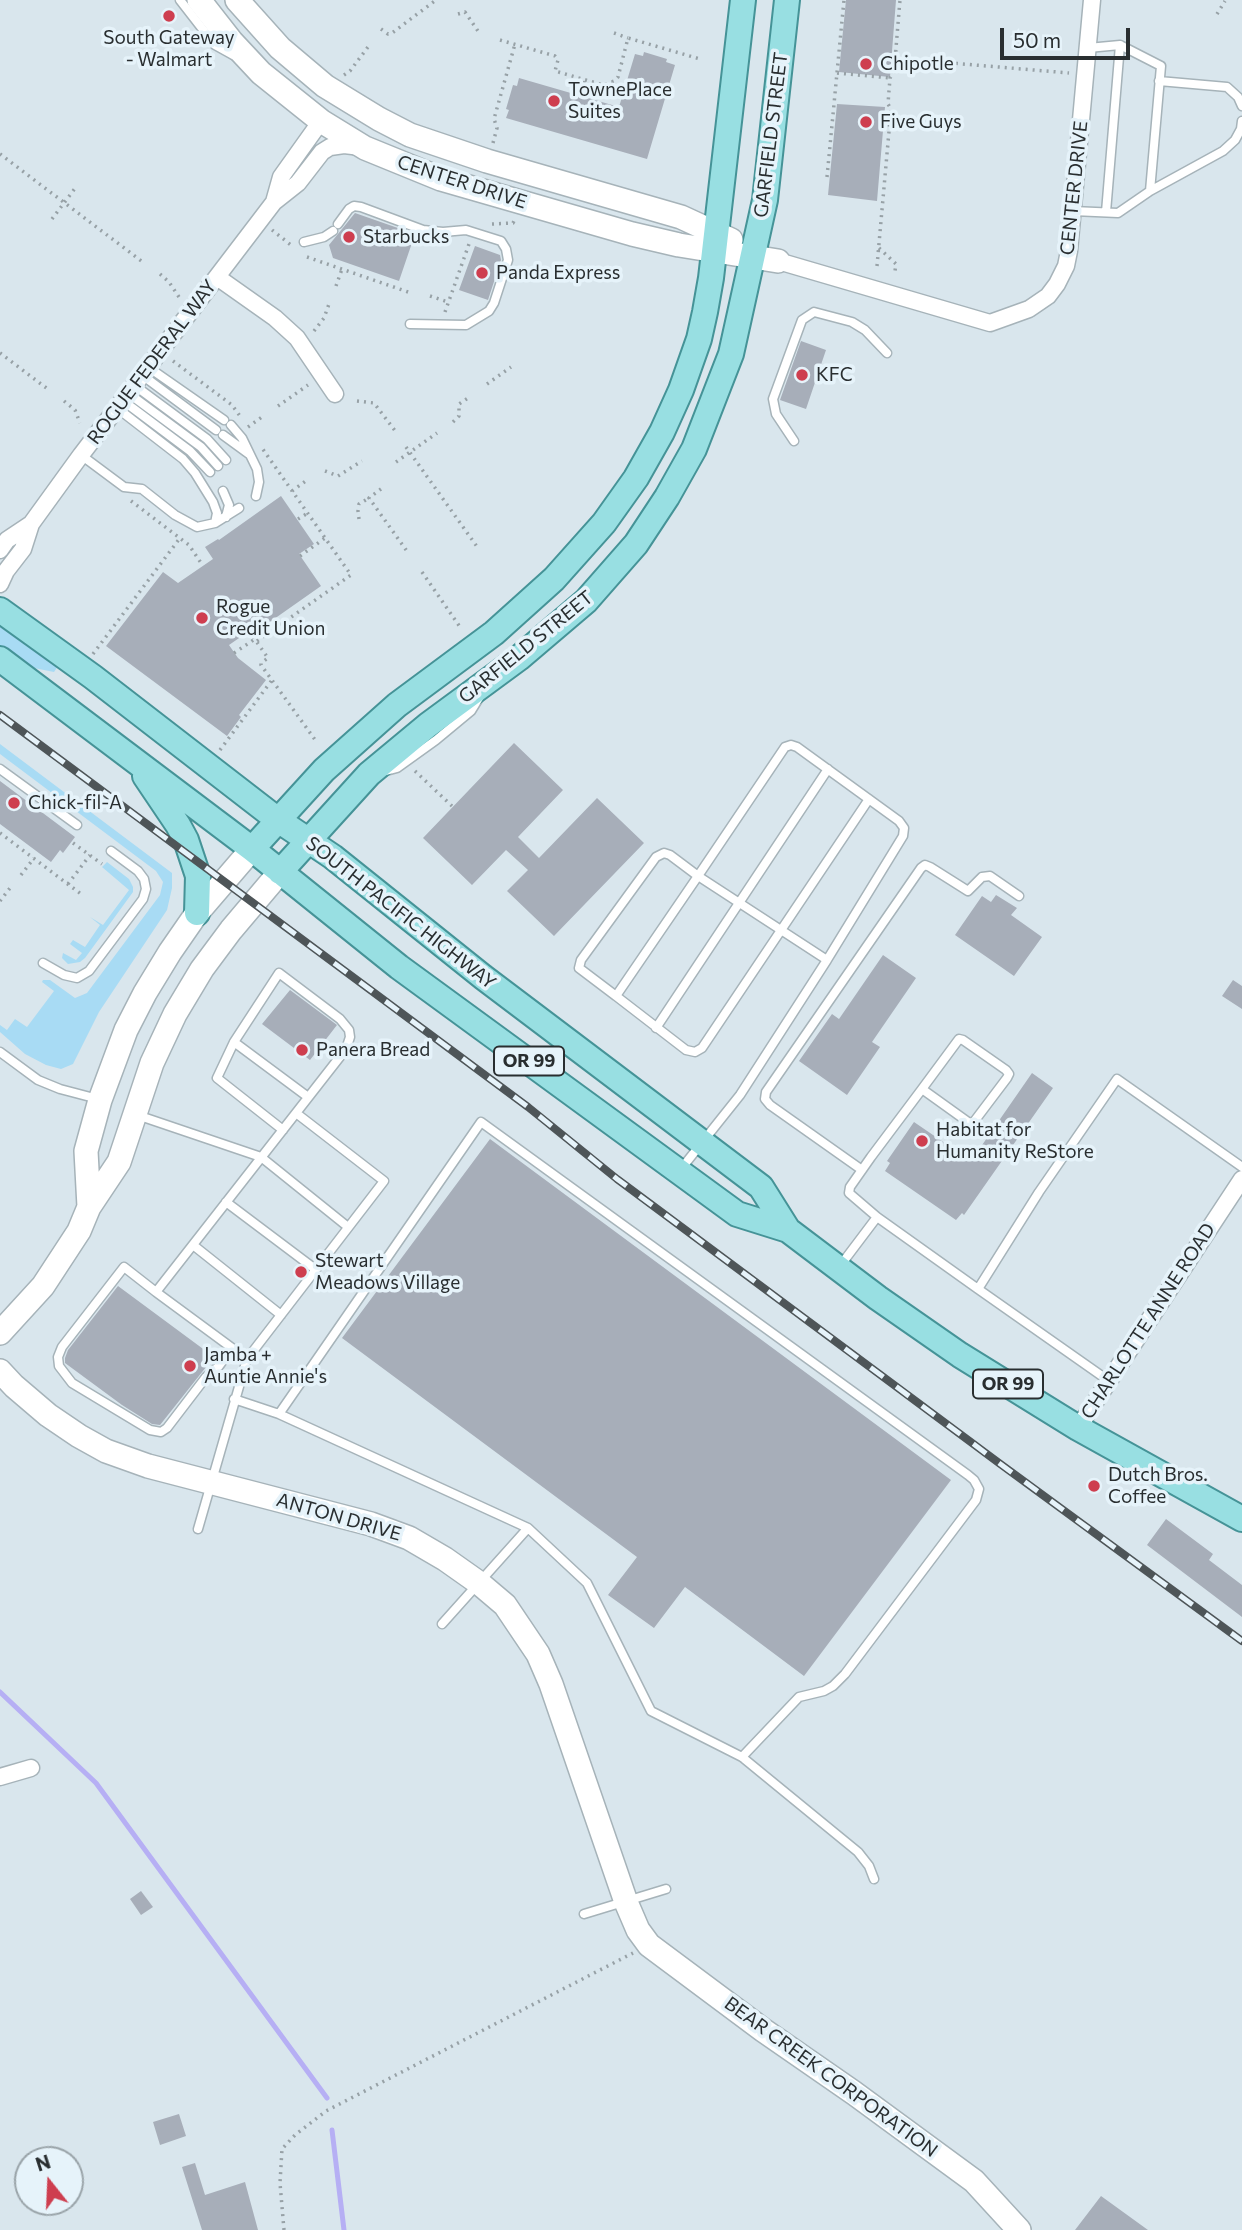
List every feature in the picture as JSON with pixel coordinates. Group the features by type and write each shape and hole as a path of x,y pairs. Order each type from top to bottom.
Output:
{"main road":[{"name":"CENTER DRIVE","path":"237,0 280,48 325,86 350,103 410,135 489,153 681,217 715,242 778,261"},
{"name":"GARFIELD STREET","path":"89,1207 86,1151 100,1100 127,1030 145,993 197,913 324,770 397,705 494,633 544,588 604,523 636,478 662,432 681,390 699,339 705,312 743,0"},
{"name":"GARFIELD STREET","path":"0,1333 43,1286 119,1162 152,1063 175,1014 202,969 231,930 369,774 586,601 636,544 667,497 694,449 731,354 765,200 787,0"},
{"name":"CENTER DRIVE","path":"202,4 232,43 261,73 321,121 365,148 441,179 632,234 678,245 715,242"},
{"path":"202,4 235,22 310,93 320,99 350,103"},
{"path":"321,121 334,118 349,121 407,150 452,165 489,153"},
{"name":"SOUTH PACIFIC HIGHWAY","path":"8,616 93,677 278,820 309,839 484,977 761,1187 788,1230"},
{"name":"SOUTH PACIFIC HIGHWAY","path":"0,659 253,849 399,967 737,1214 788,1230 960,1355 1078,1427 1242,1518"},
{"path":"132,758 186,840 198,876 197,913"},
{"name":"ANTON DRIVE","path":"0,1371 48,1415 106,1451 148,1466 340,1515 409,1538 446,1559 505,1605 538,1654 551,1684 626,1902 643,1937"},
{"name":"BEAR CREEK CORPORATION","path":"643,1937 763,2030 974,2181 1019,2230"}],"street":[{"name":"CENTER DRIVE","path":"778,261 990,323 1028,309 1048,296 1058,284 1069,251 1092,0"},
{"name":"ROGUE FEDERAL WAY","path":"274,202 281,177 321,121"},
{"name":"ROGUE FEDERAL WAY","path":"8,616 0,585 6,571 23,548 31,524 132,388 274,202 298,183 322,152 330,146 365,148"},
{"path":"218,276 275,318 297,338 335,394"},
{"name":"ROGUE FEDERAL WAY","path":"0,550 7,540 31,524"},
{"name":"CHARLOTTE ANNE ROAD","path":"1078,1427 1242,1179"},
{"path":"0,1777 31,1768"}],"lane":[{"path":"180,0 215,45 261,73"},
{"path":"1106,212 1120,45"},
{"path":"1088,48 1120,45 1161,66 1150,191"},
{"path":"1159,81 1227,87 1238,97 1242,106"},
{"path":"1073,211 1118,213 1150,191 1223,152 1235,140 1242,121"},
{"path":"304,242 324,237 354,206 361,206 423,230 466,230 501,241 508,260 489,311 466,326 410,324"},
{"path":"794,441 773,409 773,399 802,320 814,312 852,322 887,352"},
{"path":"132,388 227,422 242,438 257,469 259,482 256,496"},
{"path":"132,388 220,432 251,455"},
{"path":"132,388 206,439 226,460"},
{"path":"132,388 190,451 214,469"},
{"path":"132,388 214,502 217,513 215,523"},
{"path":"81,455 124,486 142,489 197,527 215,523 239,508"},
{"path":"223,491 229,505 226,517"},
{"path":"616,996 785,747 797,747 899,821 904,828 903,836 827,960 740,1095 680,1172"},
{"path":"0,769 77,825"},
{"path":"656,1028 828,769"},
{"path":"827,960 782,930 739,902 698,876 670,855 664,853 656,857 581,960 579,968 686,1050 695,1052 702,1048 782,930 869,799"},
{"path":"43,963 64,975 76,978 89,971 143,899 146,889 144,879 138,871 111,851"},
{"path":"862,1170 770,1105 765,1100 766,1092 921,868 925,865 930,867 968,891 982,877 989,876 1019,896"},
{"path":"156,1292 261,1157 283,1130 346,1049 349,1030 340,1019 279,973 234,1042 217,1078 283,1130"},
{"path":"922,1089 973,1123 1009,1074 959,1039 862,1170 849,1193 877,1217 1109,1381"},
{"path":"234,1042 308,1097"},
{"path":"0,1052 37,1080 100,1100"},
{"path":"978,1289 1117,1079 1242,1167"},
{"path":"198,1529 247,1359 384,1181 296,1113"},
{"path":"135,1114 261,1157 348,1227"},
{"path":"279,1415 481,1122 968,1475 979,1489 976,1500 845,1674 824,1691 799,1697 742,1757"},
{"path":"226,1202 315,1269"},
{"path":"838,1268 877,1217"},
{"path":"193,1245 281,1315"},
{"path":"232,1348 161,1432 150,1430 72,1383 59,1366 58,1357 62,1347 124,1267 247,1359"},
{"path":"234,1399 279,1415 528,1528 587,1583 651,1711 742,1757 858,1852 869,1866 874,1879"},
{"path":"442,1625 528,1528"},
{"path":"584,1914 666,1889"}],"path":[{"path":"381,29 388,34 393,33 436,0"},
{"path":"827,177 844,0"},
{"path":"877,266 891,109 888,104 890,78 894,72 900,0"},
{"path":"1217,14 1226,1"},
{"path":"458,14 465,12 480,34"},
{"path":"614,33 700,59"},
{"path":"500,40 555,56 558,60 555,71 603,85 618,77 628,37"},
{"path":"489,153 497,128 494,119 515,44"},
{"path":"344,75 368,47"},
{"path":"895,58 902,58"},
{"path":"928,61 1071,74"},
{"path":"837,73 890,78"},
{"path":"580,96 584,80"},
{"path":"611,83 625,87"},
{"path":"0,154 145,262"},
{"path":"52,219 76,187"},
{"path":"443,318 476,225 513,223 516,216"},
{"path":"272,230 291,245"},
{"path":"879,248 896,264 895,271"},
{"path":"307,257 411,293"},
{"path":"336,286 342,269"},
{"path":"160,274 179,297"},
{"path":"430,296 448,303"},
{"path":"314,331 330,304"},
{"path":"0,354 49,390"},
{"path":"173,361 232,405 240,416"},
{"path":"487,384 511,367"},
{"path":"278,406 308,385"},
{"path":"453,422 459,416 459,404 471,396"},
{"path":"64,401 75,410 80,423"},
{"path":"357,401 374,403 396,432"},
{"path":"248,427 262,418"},
{"path":"396,462 437,433"},
{"path":"234,653 351,575 255,438"},
{"path":"406,447 478,548"},
{"path":"324,471 338,476 362,461"},
{"path":"292,491 307,481"},
{"path":"359,519 359,504 381,489"},
{"path":"126,498 189,545 203,566"},
{"path":"369,498 409,554"},
{"path":"298,519 308,513"},
{"path":"93,654 180,538"},
{"path":"300,556 325,538"},
{"path":"422,572 460,627"},
{"path":"249,631 268,658 261,665 316,741"},
{"path":"220,750 272,680"},
{"path":"411,767 452,806"},
{"path":"0,833 81,894"},
{"path":"73,842 102,864"},
{"path":"68,884 90,855"},
{"path":"21,875 34,858"},
{"path":"0,901 10,888"},
{"path":"284,2230 280,2183 282,2150 295,2135 326,2111 643,1937"}],"shaded area":[{"path":"0,623 58,666 54,672 29,667 0,646"},
{"path":"0,744 172,873 167,910 99,1012 73,1064 61,1069 25,1054 0,1032 0,1025 7,1030 15,1019 27,1027 54,991 42,982 43,980 50,980 75,998 87,993 160,895 163,882 156,871 0,754"},
{"path":"107,862 129,879 133,892 85,958 80,962 68,964 62,958 63,953 76,960 82,953 70,944 73,940 85,947 100,925 90,917 103,925 129,890 102,867"}],"building":[{"path":"846,0 896,0 890,77 839,72"},
{"name":"TownePlace Suites","path":"644,52 667,59 666,62 675,65 647,159 506,118 513,85 517,86 519,78 619,107 635,54 643,56"},
{"path":"837,104 885,107 877,201 828,195"},
{"path":"355,213 415,234 399,281 333,258 329,245"},
{"name":"Panda Express","path":"475,246 500,255 501,260 488,300 459,290"},
{"name":"KFC","path":"801,341 826,350 806,409 780,400"},
{"name":"Rogue Credit Union","path":"281,496 314,544 299,554 321,586 257,631 255,627 229,645 238,658 266,680 239,715 241,717 227,736 106,646 163,572 178,583 213,559 205,547"},
{"path":"514,743 563,790 518,837 539,858 597,798 644,843 554,936 507,891 528,870 506,850 472,885 423,838"},
{"name":"Chick-fil-A","path":"0,781 75,837 63,853 60,850 51,862 0,824"},
{"path":"996,895 1017,908 1011,915 1042,937 1014,976 955,935 982,896 991,902"},
{"path":"883,955 916,978 872,1042 880,1047 847,1095 799,1061 832,1014 839,1019"},
{"path":"1233,980 1242,986 1242,1009 1222,996"},
{"path":"290,990 337,1025 310,1060 262,1024"},
{"name":"Habitat for Humanity ReStore","path":"1032,1073 1053,1088 964,1215 962,1213 956,1220 885,1171 890,1163 887,1161 914,1122 971,1161"},
{"path":"490,1139 951,1480 804,1676 685,1587 654,1628 608,1595 637,1557 342,1338"},
{"path":"118,1286 214,1357 160,1425 152,1424 122,1405 65,1363 68,1350"},
{"path":"1166,1519 1213,1554 1209,1560 1242,1585 1242,1617 1147,1545"},
{"path":"141,1891 153,1907 141,1915 130,1899"},
{"path":"179,2114 186,2136 160,2145 153,2122"},
{"path":"195,2163 205,2195 245,2182 258,2230 202,2230 182,2167"},
{"path":"1101,2196 1148,2230 1075,2230"}],"waterway":[{"path":"0,1692 96,1783 327,2098"},
{"path":"332,2130 344,2230"}],"railway":[{"path":"0,715 528,1107 617,1179 1242,1641"}],"place":[{"name":"South Gateway - Walmart","path":"169,16"},
{"name":"Chipotle","path":"866,64"},
{"name":"TownePlace Suites","path":"554,101"},
{"name":"Five Guys","path":"866,122"},
{"name":"Starbucks","path":"349,237"},
{"name":"Panda Express","path":"482,273"},
{"name":"KFC","path":"802,375"},
{"name":"Rogue Credit Union","path":"202,618"},
{"name":"Chick-fil-A","path":"14,803"},
{"name":"Panera Bread","path":"302,1050"},
{"name":"Habitat for Humanity ReStore","path":"922,1141"},
{"name":"Stewart Meadows Village","path":"301,1272"},
{"name":"Jamba + Auntie Annie's","path":"190,1366"},
{"name":"Dutch Bros. Coffee","path":"1094,1486"}]}
